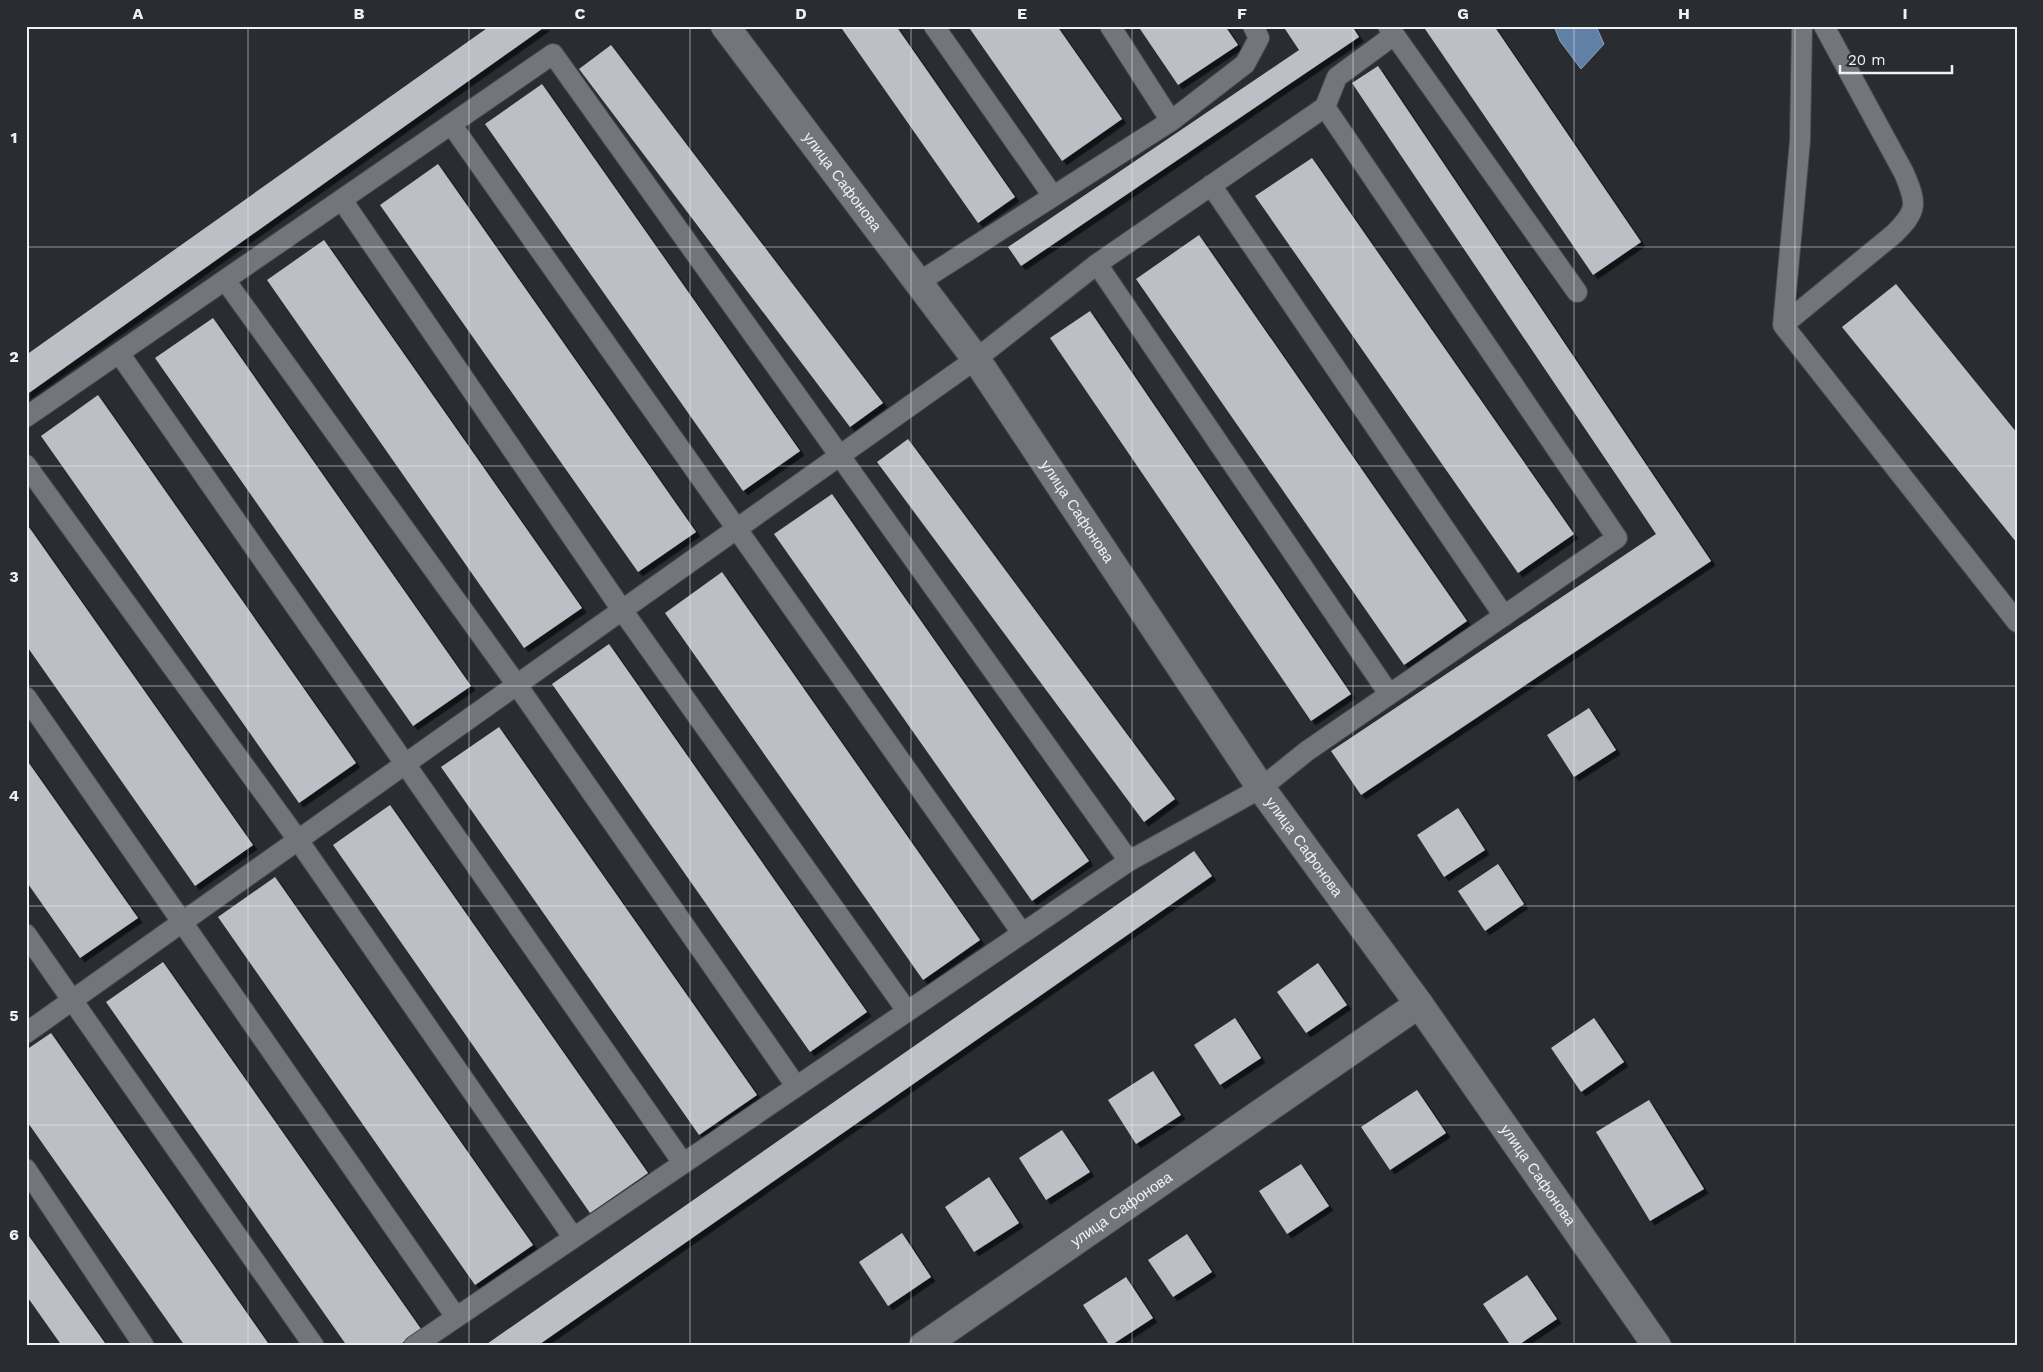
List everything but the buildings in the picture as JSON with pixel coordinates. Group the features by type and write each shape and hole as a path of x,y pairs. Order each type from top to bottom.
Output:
{"street":[{"name":"улица Сафонова","path":"726,26 976,359 1261,788 1419,1004 1657,1346"},
{"name":"улица Сафонова","path":"923,1346 1419,1004"}],"lane":[{"path":"934,26 1053,196"},
{"path":"1110,26 1171,120"},
{"path":"919,282 1171,120 1245,64 1259,38 1254,26"},
{"path":"1802,26 1800,141 1783,325 2017,622"},
{"path":"1783,325 1894,234 1910,218 1914,198 1904,173 1824,26"},
{"path":"26,1033 976,359 1098,264 1211,184 1325,107 1337,77 1391,30 1577,292"},
{"path":"26,417 553,54 1129,860"},
{"path":"414,1346 1129,860 1261,788 1307,751 1617,538 1325,107"},
{"path":"451,124 1022,933"},
{"path":"1211,184 1504,616"},
{"path":"342,200 622,610 907,1011"},
{"path":"1098,264 1389,694"},
{"path":"225,280 517,685 796,1086"},
{"path":"119,353 683,1163"},
{"path":"26,465 298,840 573,1237"},
{"path":"26,697 456,1317"},
{"path":"26,934 314,1346"},
{"path":"26,1169 144,1346"}],"water":[{"path":"1554,26 1596,26 1604,44 1581,69 1560,41"}]}
